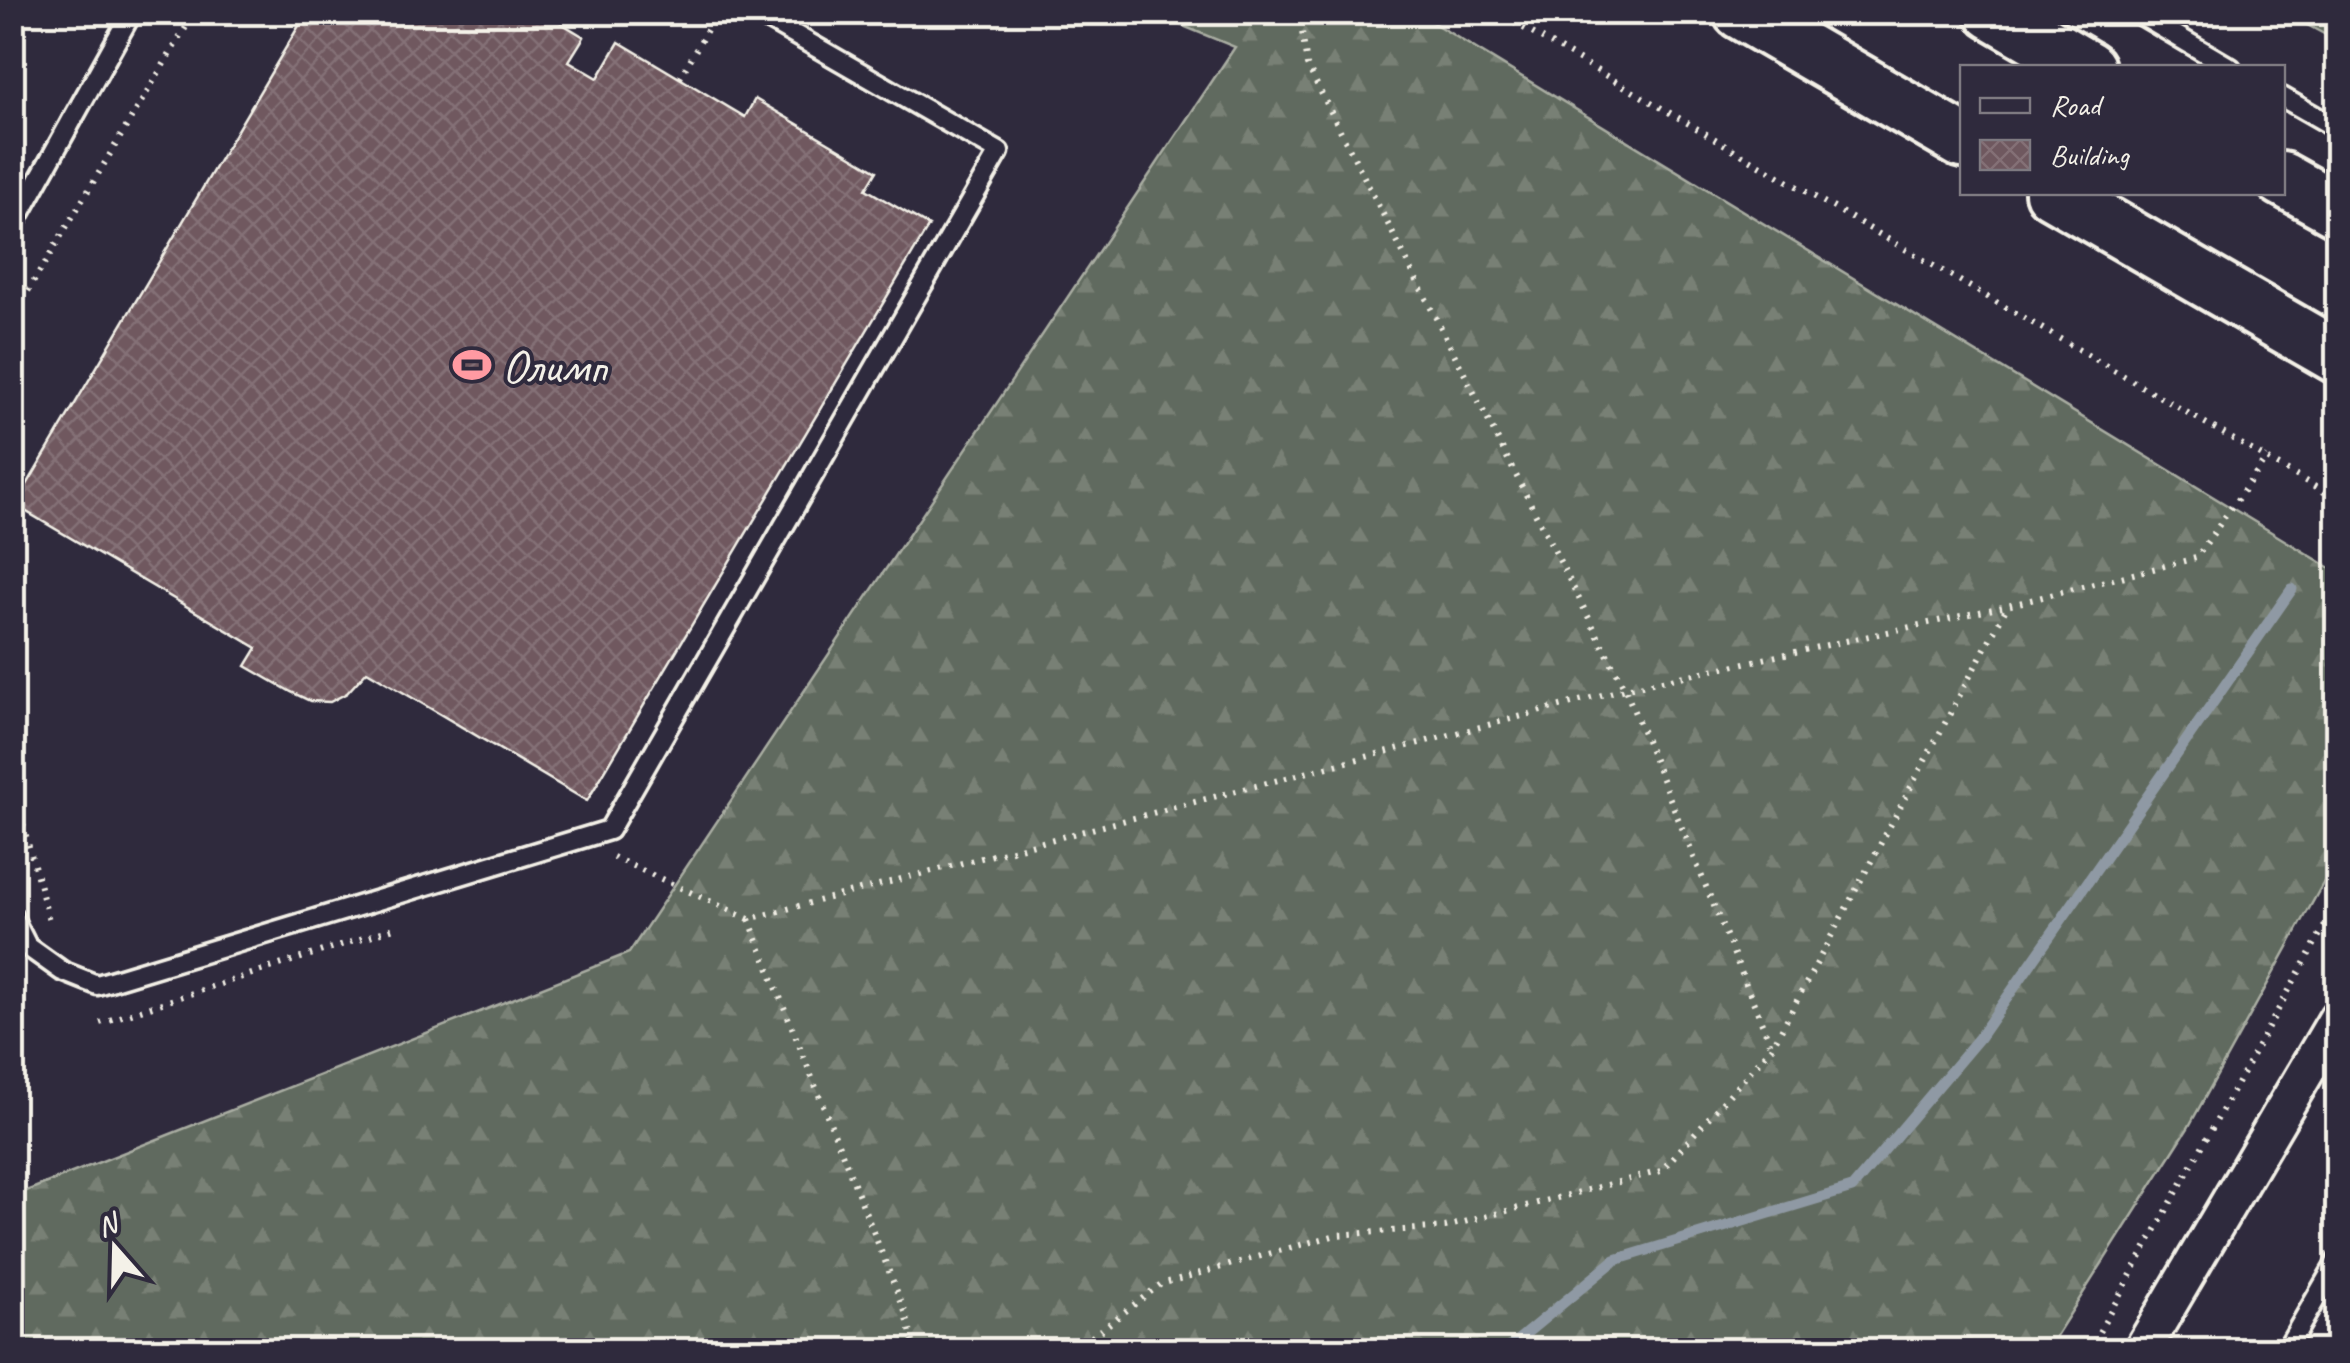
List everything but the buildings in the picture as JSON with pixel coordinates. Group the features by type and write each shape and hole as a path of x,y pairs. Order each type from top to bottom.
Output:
{"main road":[{"path":"1740,12 1960,140"},
{"path":"1992,12 2083,65"},
{"path":"2285,181 2338,210"},
{"path":"2057,195 2338,357"}],"street":[{"path":"2142,1350 2336,1022"}],"lane":[{"path":"12,228 132,12"},
{"path":"12,916 27,946 62,971 97,985 610,830 999,152 755,12"},
{"path":"2136,12 2226,65"},
{"path":"2285,99 2338,129"},
{"path":"2286,1350 2338,1260"}],"path":[{"path":"12,318 195,12"},
{"path":"680,78 717,12"},
{"path":"1300,12 1307,65 1626,689 1772,1047"},
{"path":"1496,12 2338,500"},
{"path":"2314,12 2338,26"},
{"path":"594,863 613,857 749,918 1626,689 2008,606 2196,558 2267,457"},
{"path":"1075,1350 1161,1284 1336,1236 1445,1228 1661,1171 1772,1047 2008,606"},
{"path":"12,784 50,926"},
{"path":"2089,1350 2338,902"},
{"path":"749,918 906,1314 915,1350"},
{"path":"100,1023 404,925"}],"green space":[{"path":"1151,13 1417,13 2337,572 2337,858 2188,1128 2047,1350 13,1350 13,1186 16,1195 629,953 1235,47"},
{"path":"2285,13 2337,13 2337,41"}],"waterway":[{"path":"1506,1350 1615,1260 1852,1188 1979,1038 2292,589"}],"place":[{"name":"Олимп","path":"472,365"}]}
